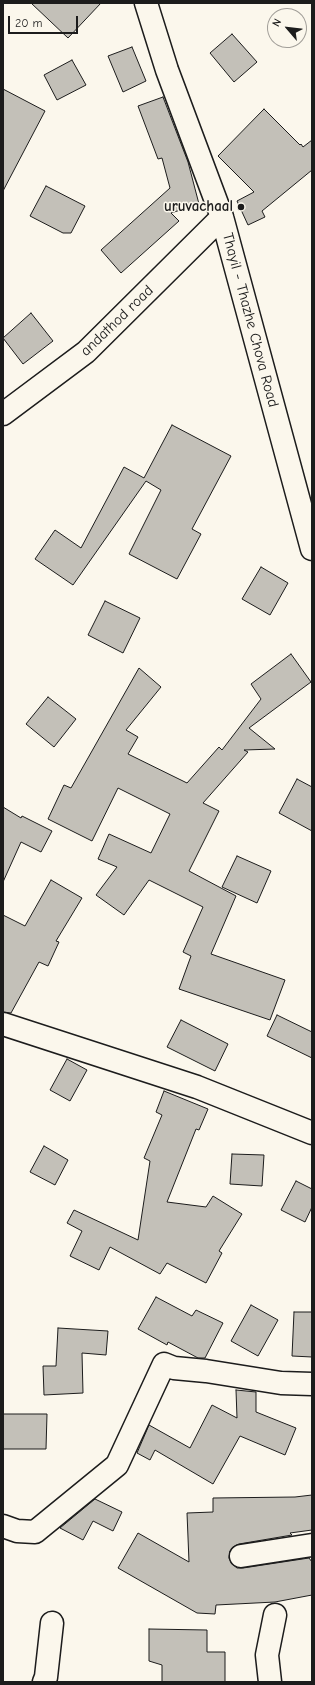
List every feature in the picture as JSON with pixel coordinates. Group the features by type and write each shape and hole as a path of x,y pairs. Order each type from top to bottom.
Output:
{"street":[{"name":"Thayil - Thazhe Chova Road","path":"146,3 167,70 222,217 312,549"},
{"name":"andathod road","path":"3,414 86,352 222,217"},
{"path":"3,1024 197,1087 312,1133"},
{"path":"3,1526 17,1531 35,1532 118,1465 164,1364 174,1368 206,1371 281,1383 312,1384"},
{"path":"241,1556 312,1545"},
{"path":"270,1682 267,1655 275,1615"},
{"path":"44,1682 46,1677 52,1623"}],"building":[{"path":"31,3 101,3 68,38"},
{"path":"232,34 257,62 234,82 210,53"},
{"path":"132,47 146,81 123,92 108,56"},
{"path":"72,60 86,85 57,100 44,75"},
{"path":"3,89 45,111 3,191"},
{"path":"163,97 188,162 199,204 171,213 179,221 121,273 101,250 170,188 162,158 158,159 138,106"},
{"path":"264,109 303,147 312,140 312,170 262,211 265,217 248,225 237,201 254,192 218,156"},
{"path":"46,186 85,206 71,233 63,233 30,216"},
{"path":"31,313 53,341 23,364 3,338"},
{"path":"172,425 231,456 192,529 201,534 177,579 129,554 161,490 146,481 73,585 35,559 55,530 81,548 124,467 144,478"},
{"path":"261,567 288,583 270,615 242,599"},
{"path":"105,601 140,618 123,653 88,635"},
{"path":"291,654 311,682 249,728 275,749 244,750 248,752 203,803 219,811 189,871 236,896 211,954 285,980 270,1020 179,989 191,956 183,952 203,907 149,880 124,915 96,895 117,867 98,859 109,834 151,853 170,814 118,788 92,841 48,819 64,785 71,788 139,668 161,687 126,730 138,737 128,754 187,783 219,747 222,750 261,699 251,684"},
{"path":"48,697 76,719 54,747 26,724"},
{"path":"297,779 312,787 312,831 279,813"},
{"path":"3,807 21,818 22,816 52,831 41,852 21,842 3,882"},
{"path":"237,856 271,871 257,903 222,887"},
{"path":"51,880 82,898 56,941 59,942 48,966 39,962 11,1013 3,1012 3,915 25,926"},
{"path":"277,1015 312,1032 312,1058 267,1036"},
{"path":"181,1020 228,1044 215,1071 167,1047"},
{"path":"67,1059 87,1070 70,1101 50,1090"},
{"path":"164,1091 208,1109 199,1130 196,1129 167,1202 206,1207 213,1196 242,1214 219,1251 222,1253 206,1283 167,1263 160,1274 110,1247 99,1270 70,1256 82,1231 67,1223 74,1210 138,1240 150,1161 144,1158 162,1115 156,1112"},
{"path":"44,1146 68,1160 55,1185 30,1172"},
{"path":"232,1154 264,1155 262,1186 230,1184"},
{"path":"296,1181 312,1189 312,1207 305,1222 281,1210"},
{"path":"156,1297 192,1316 196,1310 223,1323 205,1358 198,1358 168,1342 167,1345 138,1329"},
{"path":"251,1305 278,1320 258,1356 231,1341"},
{"path":"294,1312 312,1312 312,1357 292,1356"},
{"path":"58,1328 108,1331 106,1355 82,1353 83,1393 44,1395 43,1366 56,1366"},
{"path":"236,1390 256,1392 256,1412 296,1428 285,1455 240,1436 213,1484 155,1450 150,1460 137,1453 149,1425 190,1448 212,1405 237,1418"},
{"path":"3,1414 47,1414 46,1449 3,1449"},
{"path":"312,1495 312,1530 239,1544 233,1547 230,1551 229,1558 232,1564 237,1568 243,1568 309,1558 312,1562 312,1595 275,1602 216,1605 215,1614 197,1613 118,1568 138,1533 189,1562 187,1513 213,1512 213,1498 295,1497"},
{"path":"95,1499 122,1512 113,1531 93,1521 83,1540 60,1528"},
{"path":"149,1629 207,1630 207,1652 225,1652 225,1682 162,1682 162,1665 149,1661"}],"place":[{"name":"uruvachaal","path":"241,207"}]}
